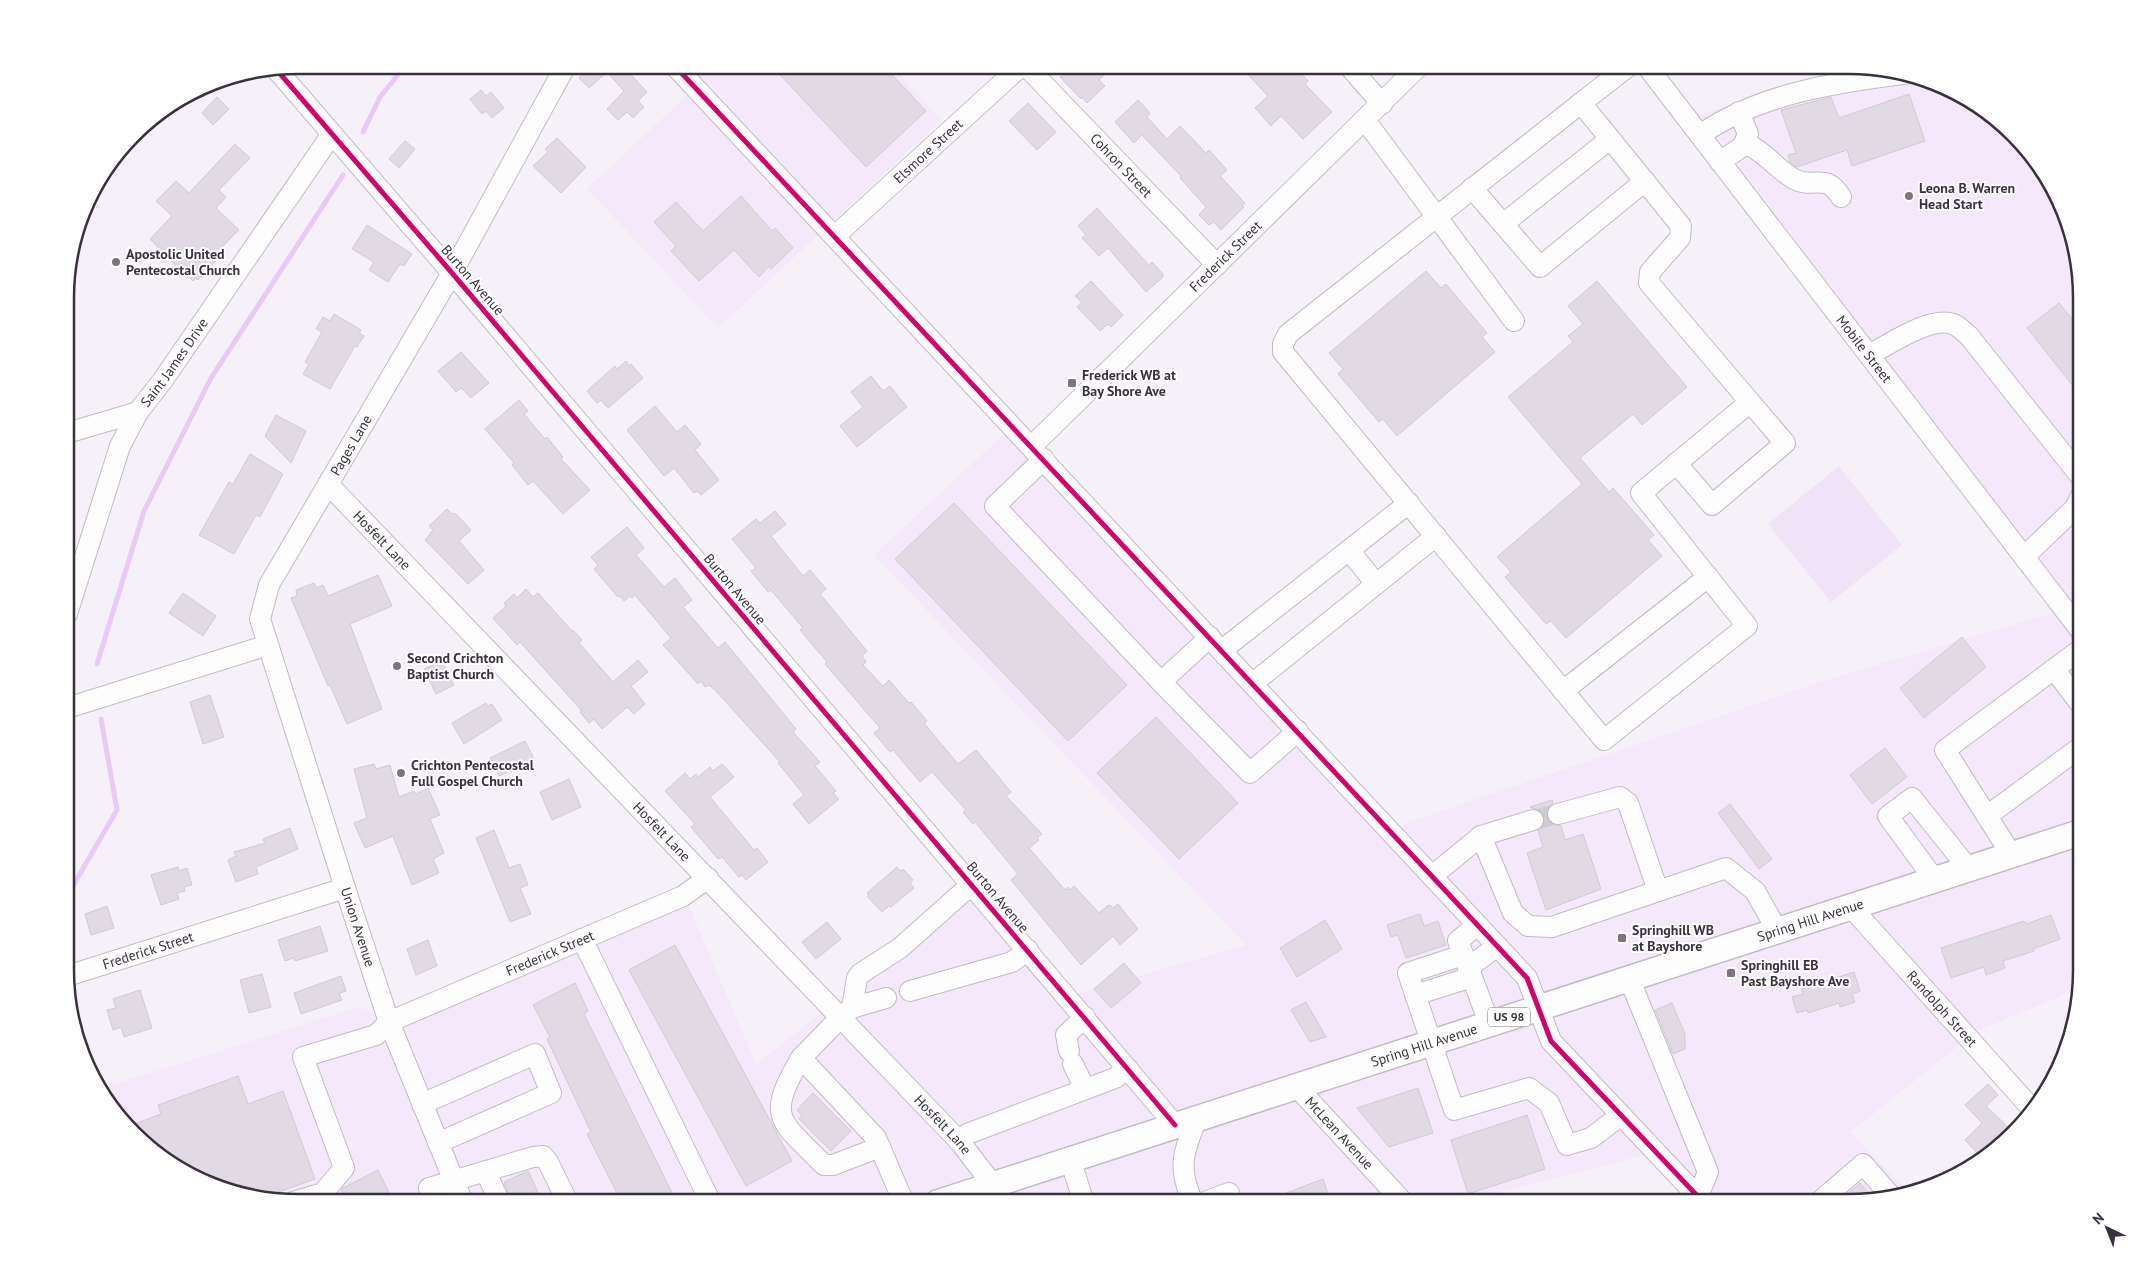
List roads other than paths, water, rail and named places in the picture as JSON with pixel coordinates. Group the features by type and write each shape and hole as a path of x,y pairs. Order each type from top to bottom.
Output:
{"main road":[{"name":"Spring Hill Avenue","path":"965,1194 2073,835"}],"street":[{"name":"Burton Avenue","path":"281,74 452,272 1128,1069 1186,1121"},
{"name":"Pages Lane","path":"268,646 260,619 269,585 452,272 561,74"},
{"path":"682,74 1527,978 1551,1041 1696,1194"},
{"name":"Elsmore Street","path":"835,236 1014,74"},
{"name":"Cohron Street","path":"1033,74 1216,265"},
{"path":"1356,74 1382,104"},
{"name":"Frederick Street","path":"1161,682 995,506 1038,453 1216,265 1411,74"},
{"path":"1618,74 1288,334 1282,344 1283,352 1604,740 1747,626 1641,493 1750,402"},
{"name":"Mobile Street","path":"1653,74 2073,619"},
{"path":"1700,135 1718,122 1756,105 1806,91 1882,77"},
{"path":"1580,103 1681,226 1680,238 1650,272 1649,283 1785,443 1712,505 1676,463"},
{"path":"1720,162 1744,143 1748,134 1739,112"},
{"path":"1365,120 1514,321"},
{"name":"Saint James Drive","path":"74,591 120,446 138,412 163,380 332,134"},
{"path":"1503,224 1610,139"},
{"path":"1744,143 1754,146 1795,180 1806,183 1820,182 1834,186 1841,197"},
{"path":"1472,188 1540,267 1645,182"},
{"path":"1869,355 1914,331 1935,323 1954,324 1970,336 2073,466"},
{"path":"74,431 138,412"},
{"name":"Hosfelt Lane","path":"328,484 708,878 846,1013 960,1142 992,1185"},
{"path":"1298,731 1250,773 1161,682 1349,550 1409,503"},
{"path":"2024,556 2073,509"},
{"path":"1253,683 1436,536"},
{"path":"1349,550 1376,584"},
{"path":"1563,691 1708,577"},
{"path":"74,706 268,646"},
{"name":"Union Avenue","path":"268,646 389,1022 459,1194"},
{"path":"2011,854 1945,750 2073,655"},
{"path":"2054,669 2073,694"},
{"path":"1987,816 2073,753"},
{"path":"1558,814 1620,797 1628,803 1658,891"},
{"path":"1934,879 1888,816 1912,798 1968,868"},
{"path":"1432,876 1481,836 1533,820"},
{"path":"1481,836 1513,913 1528,926 1552,927 1726,868 1755,891 1778,930"},
{"name":"Frederick Street","path":"320,1194 323,1193 344,1168 303,1057 376,1035 389,1022 683,896 708,878"},
{"path":"846,1013 860,974 900,948 972,884"},
{"name":"Frederick Street","path":"74,974 345,888"},
{"name":"Randolph Street","path":"1850,906 2028,1105"},
{"path":"1477,925 1458,941 1489,1023"},
{"path":"582,939 707,1194"},
{"path":"1498,946 1468,967 1415,995 1454,1110 1529,1088 1549,1103 1567,1145 1591,1138 1621,1115"},
{"path":"910,992 1012,962 1028,950"},
{"path":"1629,978 1708,1172 1702,1194"},
{"path":"880,1147 833,1165 824,1165 786,1126 780,1114 780,1102 786,1084 801,1058 846,1013 886,998"},
{"path":"1084,1018 1066,1035 1071,1058 1085,1089"},
{"path":"422,1104 534,1054 551,1093 438,1143"},
{"path":"801,1058 876,1138 900,1194"},
{"path":"960,1142 967,1134 1115,1078 1128,1069"},
{"name":"McLean Avenue","path":"1296,1086 1396,1194"},
{"path":"1186,1121 1183,1165 1184,1180 1189,1194"},
{"path":"432,1194 429,1188 453,1179 543,1156 548,1162 564,1194"},
{"path":"1070,1159 1081,1194"},
{"path":"1827,1194 1863,1164 1886,1191"},
{"path":"486,1172 496,1194"}],"waterway":[{"path":"363,132 380,97 399,74"},
{"path":"97,664 144,511 211,378 343,175"},
{"path":"74,884 117,810 101,719"}],"tunnel":[{"path":"1533,820 1558,814"}],"place":[{"name":"Leona B. Warren Head Start","path":"1909,196"},
{"name":"Apostolic United Pentecostal Church","path":"116,262"},
{"name":"Frederick WB at Bay Shore Ave","path":"1072,383"},
{"name":"Second Crichton Baptist Church","path":"397,666"},
{"name":"Crichton Pentecostal Full Gospel Church","path":"401,773"},
{"name":"Springhill WB at Bayshore","path":"1622,938"},
{"name":"Springhill EB Past Bayshore Ave","path":"1731,973"}]}
